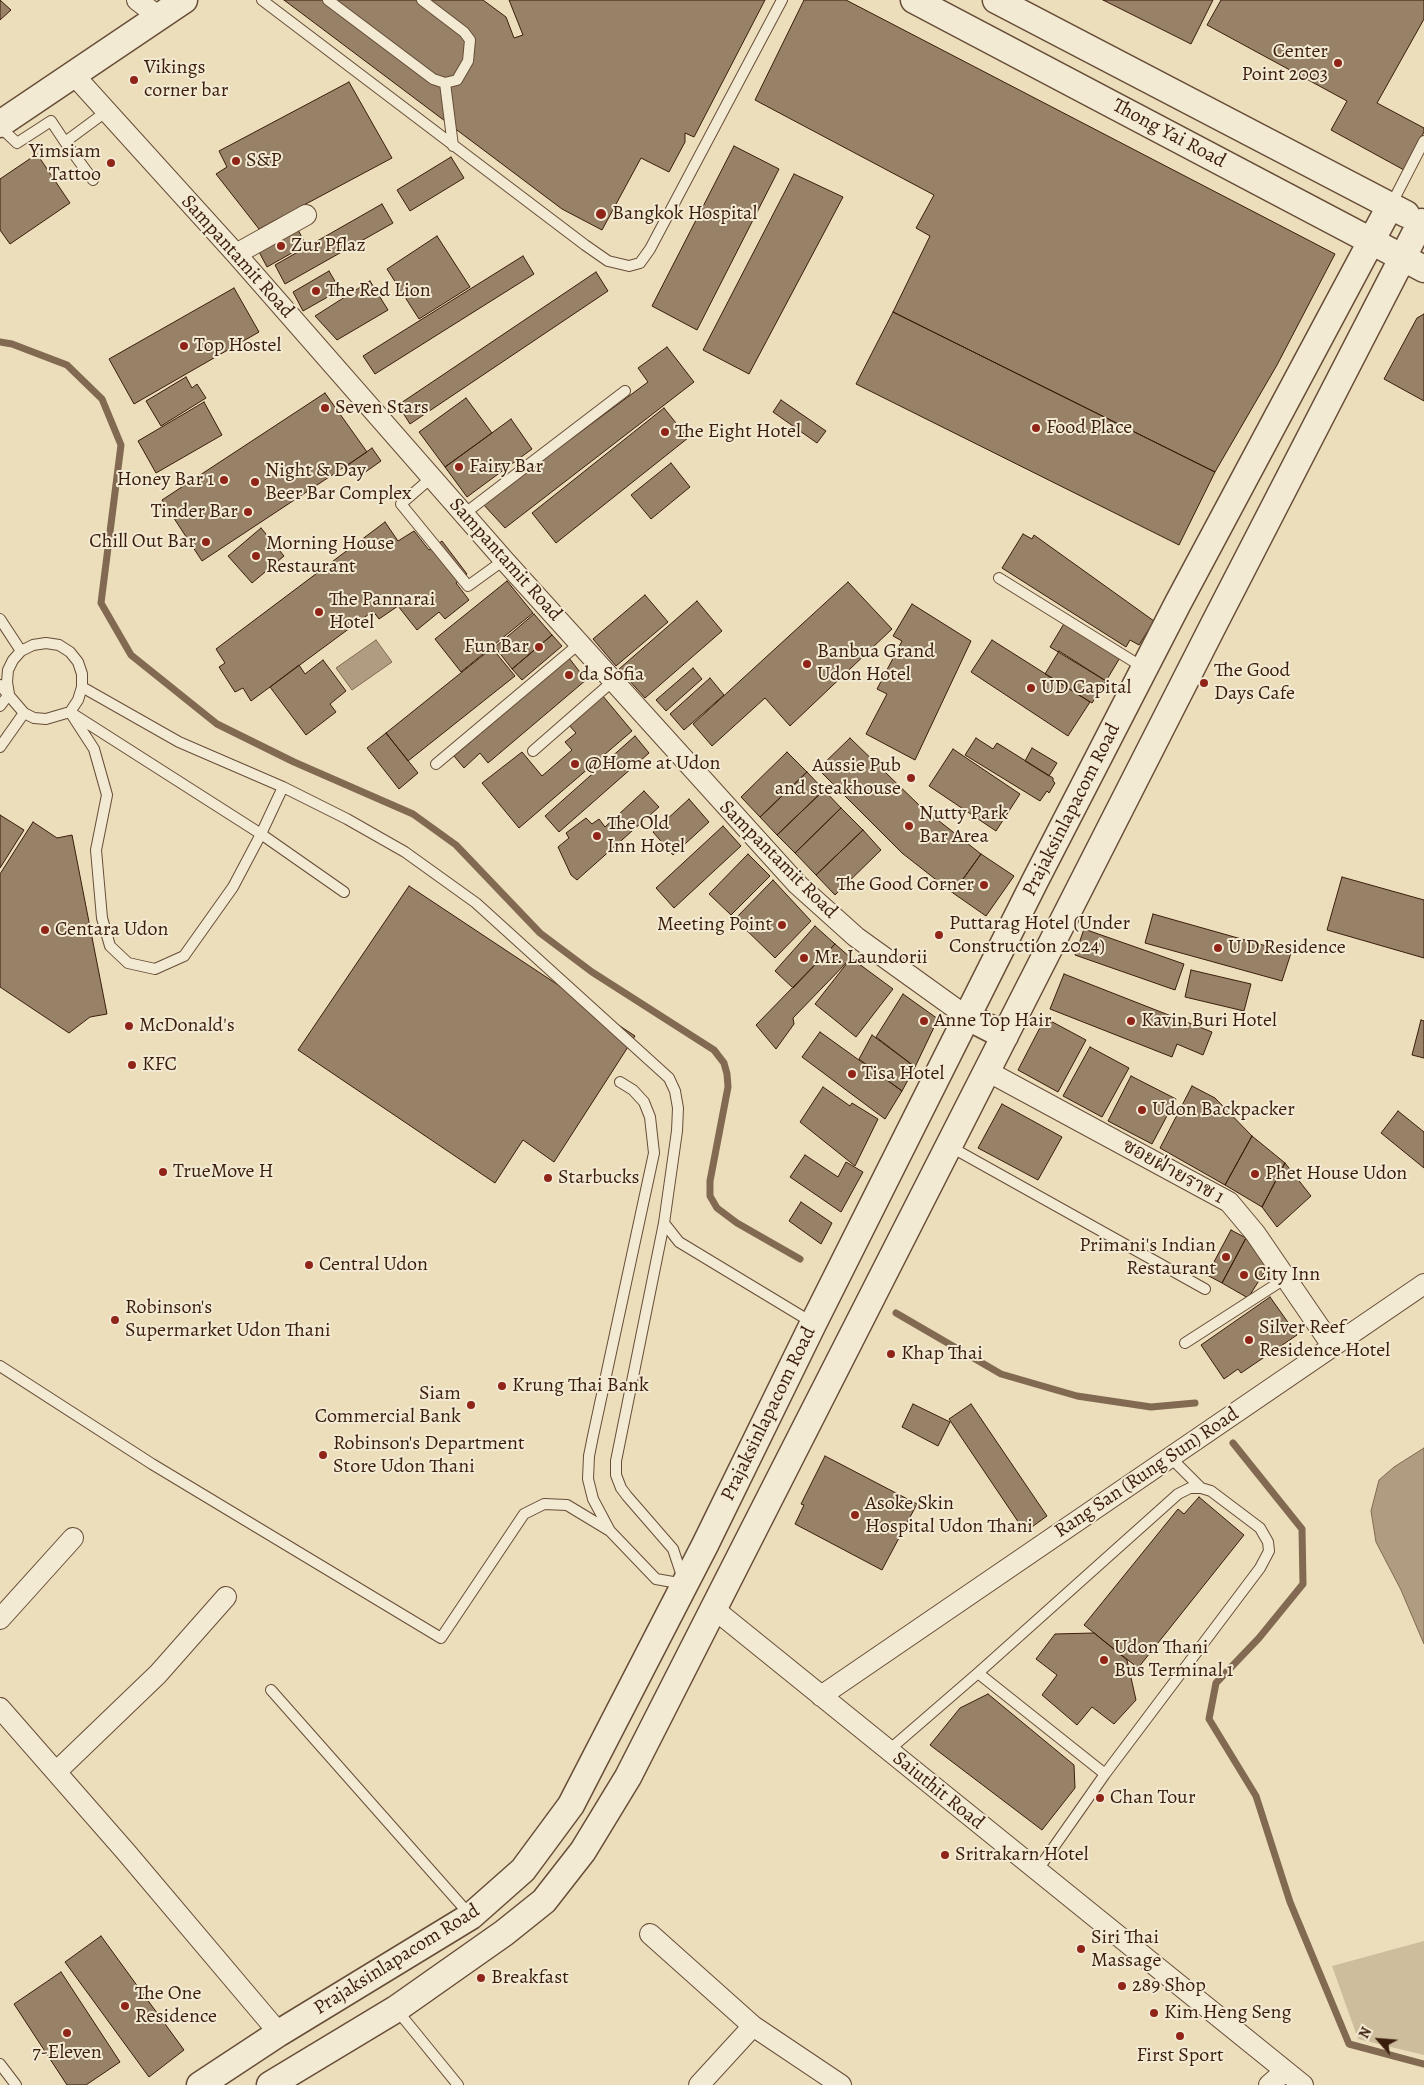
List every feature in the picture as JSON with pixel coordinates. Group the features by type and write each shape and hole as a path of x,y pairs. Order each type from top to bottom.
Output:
{"street":[{"path":"137,0 159,17"},
{"path":"0,126 73,74 184,0"},
{"name":"Thong Yai Road","path":"914,0 1413,263"},
{"name":"Thong Yai Road","path":"996,0 1390,206 1423,221"},
{"name":"Sampantamit Road","path":"73,74 236,254 504,560 797,884 856,937 966,1016"},
{"name":"Prajaksinlapacom Road","path":"200,2085 280,2033 471,1916 523,1870 571,1806 685,1584 966,1016 1178,603 1390,206"},
{"path":"236,254 306,215"},
{"name":"Prajaksinlapacom Road","path":"270,2085 396,2009 504,1933 544,1901 583,1851 628,1777 1214,624 1413,263 1423,221"},
{"path":"1178,603 1214,624"},
{"path":"1145,669 1180,690"},
{"path":"966,1016 1005,1036"},
{"name":"ซอยฝ่ายราช 1","path":"987,1071 1229,1202 1255,1233 1333,1347"},
{"name":"Rang San (Rung Sun) Road","path":"821,1696 1424,1284"},
{"path":"813,1324 848,1344"},
{"path":"0,1619 73,1538"},
{"path":"685,1584 714,1609"},
{"path":"56,1772 158,1674 226,1597"},
{"name":"Saiuthit Road","path":"714,1609 1303,2085"},
{"path":"0,1708 280,2033 301,2065"},
{"path":"650,1934 753,2026 841,2085"},
{"path":"699,2085 753,2026"},
{"path":"1269,2085 1285,2071"}],"lane":[{"path":"262,0 453,146 608,261 629,266 640,263 650,249 782,0"},
{"path":"328,0 433,79 445,83 458,80 468,60 470,40 464,32 422,0"},
{"path":"445,83 453,146"},
{"path":"65,142 107,111"},
{"path":"0,126 17,143 50,121 93,180"},
{"path":"1390,206 1424,141"},
{"path":"464,514 625,391"},
{"path":"431,478 401,504 468,586 504,560"},
{"path":"999,578 1145,669"},
{"path":"0,619 21,651"},
{"path":"0,685 9,694 15,705 24,712 34,718 46,719 70,712 82,687 82,674 78,662 70,652 59,646 46,643 33,645 21,651 13,660 8,670 9,694 0,706"},
{"path":"436,764 580,643"},
{"path":"533,751 613,681"},
{"path":"0,1366 152,1464 441,1638 524,1514 544,1504 567,1505 610,1531 656,1579 685,1584 673,1548 624,1492 616,1475 616,1461 664,1223 677,1131 678,1108 675,1091 669,1078 476,903 405,852 347,819 283,787 179,742 82,687"},
{"path":"0,747 24,712"},
{"path":"70,712 94,749 107,795 96,850 102,918 110,946 128,964 155,970 184,956 233,887 283,787"},
{"path":"70,712 261,834 344,892"},
{"path":"610,1531 593,1499 588,1479 588,1456 654,1153 650,1117 644,1102 633,1090 620,1082"},
{"path":"949,1146 1205,1289"},
{"path":"664,1223 679,1242 813,1324"},
{"path":"1185,1343 1286,1278"},
{"path":"1170,1457 1201,1488"},
{"path":"888,1750 978,1673 1178,1494 1190,1488 1201,1488 1211,1491 1260,1528 1268,1542 1268,1552 1260,1568 1105,1774 1037,1870"},
{"path":"978,1673 1105,1774"},
{"path":"271,1690 471,1916"},
{"path":"396,2009 458,2085"},
{"path":"0,2064 16,2085"}],"shaded area":[{"path":"376,640 392,662 352,690 336,668"},
{"path":"1424,1448 1424,1644 1401,1590 1376,1542 1371,1511 1379,1480 1394,1467"},
{"path":"1424,1941 1424,2055 1358,2039 1332,1966"}],"building":[{"path":"0,0 11,10 0,20"},
{"name":"Bangkok Hospital","path":"284,0 483,0 506,17 514,38 523,35 509,0 765,0 694,137 685,133 685,142 669,172 641,158 602,230 562,209"},
{"path":"804,0 846,0 1335,254 1277,365 1215,472 893,312 930,236 916,228 934,195 755,100"},
{"path":"1103,0 1213,0 1191,44"},
{"name":"Center Point 2003","path":"1221,0 1424,0 1424,19 1377,103 1424,128 1424,132 1404,170 1331,130 1347,101 1207,25"},
{"path":"349,82 392,158 259,229 216,174 227,167 219,151"},
{"path":"734,146 779,169 697,330 652,306"},
{"path":"37,154 70,203 10,244 0,230 0,179"},
{"path":"451,157 464,178 410,211 397,190"},
{"path":"794,174 843,197 749,374 703,350"},
{"path":"382,204 393,223 285,284 275,265"},
{"name":"Zur Pflaz","path":"296,226 306,245 267,267 257,248"},
{"path":"437,236 470,287 419,319 387,269"},
{"path":"523,256 534,274 375,374 363,356"},
{"name":"The Red Lion","path":"329,271 340,290 303,311 293,292"},
{"path":"596,272 608,291 410,424 398,405"},
{"path":"370,281 388,310 337,340 315,316"},
{"name":"Top Hostel","path":"234,288 259,332 134,404 109,359"},
{"name":"Food Place","path":"893,312 1215,472 1179,545 856,384"},
{"path":"1424,314 1424,401 1384,379 1417,318"},
{"path":"667,347 694,382 505,528 483,504 648,382 638,368"},
{"path":"186,377 192,388 197,384 206,398 161,426 146,401"},
{"name":"Night & Day Beer Bar Complex","path":"325,393 367,452 202,561 162,500"},
{"path":"466,398 492,433 445,467 419,432"},
{"path":"781,400 826,431 817,443 773,412"},
{"path":"204,402 222,435 156,473 138,441"},
{"path":"664,408 688,438 556,543 532,513"},
{"path":"511,419 532,449 467,497 445,467"},
{"path":"372,448 381,461 357,478 348,465"},
{"path":"671,463 690,487 651,519 631,495"},
{"name":"The Pannarai Hotel","path":"385,522 398,541 414,531 429,550 442,541 467,574 456,583 469,600 445,619 439,612 417,630 398,606 379,619 373,611 251,701 243,688 235,692 219,667 225,663 216,649"},
{"name":"Morning House Restaurant","path":"261,528 284,556 252,583 228,556"},
{"path":"1023,534 1032,539 1034,535 1154,621 1139,645 1130,640 1126,647 1002,568"},
{"path":"507,581 533,613 461,672 435,639"},
{"name":"Banbua Grand Udon Hotel","path":"848,582 892,629 790,726 765,698 712,746 693,724"},
{"path":"645,595 668,622 616,666 593,639"},
{"path":"697,601 722,631 645,698 619,669"},
{"path":"912,604 971,641 915,760 866,734 887,694 877,689 902,641 893,636"},
{"path":"534,614 552,635 512,669 495,647"},
{"path":"1065,622 1121,656 1106,681 1050,647"},
{"path":"552,635 562,646 522,680 512,669"},
{"name":"UD Capital","path":"992,640 1090,702 1068,736 971,672"},
{"path":"492,648 515,676 408,761 386,733"},
{"path":"1059,651 1106,681 1092,703 1045,674"},
{"path":"569,658 586,680 488,763 480,753 464,768 454,756"},
{"path":"323,660 346,691 330,704 336,712 306,735 270,687 299,665 305,674"},
{"path":"693,668 702,679 666,711 656,700"},
{"path":"710,678 724,695 684,730 670,714"},
{"name":"@Home at Udon","path":"602,695 632,731 519,828 482,783 522,752 542,776 572,750 565,742 576,733 568,724"},
{"path":"386,733 418,773 399,789 367,748"},
{"path":"635,736 649,753 559,832 545,816"},
{"name":"Nutty Park Bar Area","path":"850,738 920,806 981,854 953,893 902,853 818,769"},
{"path":"976,738 993,749 997,743 1053,778 1055,783 1049,793 1047,791 1040,801 965,755"},
{"path":"1032,748 1057,763 1049,776 1025,761"},
{"path":"953,749 1020,794 996,831 929,786"},
{"path":"787,752 807,772 760,817 741,797"},
{"path":"807,772 824,790 777,835 760,817"},
{"path":"824,790 841,808 795,853 777,835"},
{"name":"The Old Inn Hotel","path":"644,791 659,807 577,880 571,875 558,847 569,838 566,833 586,818 592,824 599,819 605,827"},
{"path":"689,799 709,822 673,855 653,832"},
{"path":"841,808 863,830 816,875 795,853"},
{"path":"0,815 24,830 0,868"},
{"name":"Centara Udon","path":"33,822 57,838 72,835 107,1014 90,1017 69,1033 0,987 0,874"},
{"path":"723,826 741,846 674,908 656,888"},
{"path":"863,830 881,850 835,895 816,875"},
{"path":"748,854 770,876 731,915 709,894"},
{"name":"The Good Corner","path":"981,854 1014,876 986,916 953,893"},
{"path":"1342,877 1424,900 1424,958 1327,930"},
{"path":"773,880 811,921 775,958 735,919"},
{"path":"409,886 635,1036 554,1162 523,1140 495,1183 298,1050"},
{"name":"U D Residence","path":"1153,914 1291,953 1282,981 1145,943"},
{"name":"Mr. Laundorii","path":"815,926 835,944 793,988 775,971"},
{"path":"1084,929 1184,964 1175,990 1075,955"},
{"path":"835,944 851,958 793,1018 794,1024 776,1049 756,1025"},
{"path":"851,958 893,989 856,1037 815,1004"},
{"path":"1191,970 1251,984 1244,1011 1185,997"},
{"name":"Kavin Buri Hotel","path":"1064,974 1212,1032 1203,1055 1177,1044 1172,1057 1050,1009"},
{"path":"903,994 938,1019 915,1067 876,1037"},
{"path":"1045,1018 1086,1040 1058,1092 1018,1070"},
{"path":"1421,1020 1424,1021 1424,1058 1412,1055"},
{"name":"Tisa Hotel","path":"820,1032 902,1091 885,1119 802,1057"},
{"path":"872,1035 915,1067 902,1091 859,1059"},
{"path":"1090,1047 1129,1068 1102,1117 1063,1096"},
{"name":"Udon Backpacker","path":"1131,1076 1176,1099 1152,1144 1108,1121"},
{"path":"1192,1086 1215,1098 1252,1136 1225,1185 1160,1148"},
{"path":"823,1087 850,1106 852,1103 878,1119 855,1166 800,1122"},
{"path":"1002,1104 1062,1137 1038,1180 978,1148"},
{"path":"1398,1111 1424,1132 1424,1168 1381,1133"},
{"name":"Phet House Udon","path":"1252,1136 1285,1163 1262,1207 1225,1185"},
{"path":"805,1155 838,1177 846,1162 863,1172 841,1212 790,1177"},
{"path":"1285,1163 1311,1196 1277,1227 1262,1207"},
{"path":"801,1202 832,1223 821,1244 789,1221"},
{"name":"Primani's Indian Restaurant","path":"1231,1230 1246,1238 1222,1283 1207,1275"},
{"name":"City Inn","path":"1246,1238 1267,1268 1248,1298 1222,1283"},
{"name":"Silver Reef Residence Hotel","path":"1270,1297 1297,1335 1241,1373 1238,1369 1224,1379 1201,1345"},
{"path":"913,1404 950,1422 938,1446 902,1427"},
{"path":"971,1404 1047,1516 1025,1532 949,1419"},
{"name":"Asoke Skin Hospital Udon Thani","path":"825,1456 917,1504 882,1570 795,1524 804,1505 801,1504"},
{"path":"1199,1497 1244,1535 1138,1668 1084,1625 1178,1509 1184,1514"},
{"path":"1094,1633 1127,1660 1136,1700 1114,1724 1092,1707 1077,1725 1042,1695 1057,1675 1036,1659 1055,1634"},
{"path":"988,1694 1074,1765 1075,1788 1042,1830 930,1745 960,1708"},
{"name":"The One Residence","path":"101,1936 184,2050 149,2077 65,1962"},
{"name":"7-Eleven","path":"61,1972 120,2062 86,2085 67,2085 14,2004"}],"waterway":[{"path":"0,342 12,344 67,365 102,399 121,445 101,603 131,655 217,724 294,762 413,814 456,845 540,933 592,972 714,1050 724,1063 728,1087 710,1181 710,1196 717,1208 737,1223 800,1259"},
{"path":"896,1313 1001,1374 1077,1396 1151,1407 1195,1403"},
{"path":"1233,1443 1302,1529 1303,1584 1259,1638 1216,1683 1209,1719 1256,1796 1290,1902 1349,2044 1424,2064"}],"place":[{"name":"Center Point 2003","path":"1338,63"},
{"name":"Vikings corner bar","path":"134,80"},
{"name":"S&P","path":"236,161"},
{"name":"Yimsiam Tattoo","path":"111,163"},
{"name":"Bangkok Hospital","path":"601,214"},
{"name":"Zur Pflaz","path":"281,246"},
{"name":"The Red Lion","path":"316,291"},
{"name":"Top Hostel","path":"184,346"},
{"name":"Seven Stars","path":"325,408"},
{"name":"Food Place","path":"1036,428"},
{"name":"The Eight Hotel","path":"665,432"},
{"name":"Fairy Bar","path":"459,467"},
{"name":"Honey Bar 1","path":"224,480"},
{"name":"Night & Day Beer Bar Complex","path":"255,482"},
{"name":"Tinder Bar","path":"248,512"},
{"name":"Chill Out Bar","path":"206,542"},
{"name":"Morning House Restaurant","path":"256,556"},
{"name":"The Pannarai Hotel","path":"319,612"},
{"name":"Fun Bar","path":"539,647"},
{"name":"Banbua Grand Udon Hotel","path":"807,664"},
{"name":"da Sofia","path":"569,675"},
{"name":"The Good Days Cafe","path":"1204,683"},
{"name":"UD Capital","path":"1031,688"},
{"name":"@Home at Udon","path":"575,764"},
{"name":"Aussie Pub and steakhouse","path":"911,778"},
{"name":"Nutty Park Bar Area","path":"909,826"},
{"name":"The Old Inn Hotel","path":"597,836"},
{"name":"The Good Corner","path":"984,885"},
{"name":"Meeting Point","path":"782,925"},
{"name":"Centara Udon","path":"45,930"},
{"name":"Puttarag Hotel (Under Construction 2024)","path":"939,935"},
{"name":"U D Residence","path":"1218,948"},
{"name":"Mr. Laundorii","path":"804,958"},
{"name":"Anne Top Hair","path":"924,1021"},
{"name":"Kavin Buri Hotel","path":"1131,1021"},
{"name":"McDonald's","path":"129,1026"},
{"name":"KFC","path":"132,1065"},
{"name":"Tisa Hotel","path":"852,1074"},
{"name":"Udon Backpacker","path":"1142,1110"},
{"name":"TrueMove H","path":"163,1172"},
{"name":"Phet House Udon","path":"1255,1174"},
{"name":"Starbucks","path":"548,1178"},
{"name":"Primani's Indian Restaurant","path":"1226,1257"},
{"name":"Central Udon","path":"309,1265"},
{"name":"City Inn","path":"1244,1275"},
{"name":"Robinson's Supermarket Udon Thani","path":"115,1320"},
{"name":"Silver Reef Residence Hotel","path":"1249,1340"},
{"name":"Khap Thai","path":"891,1354"},
{"name":"Krung Thai Bank","path":"502,1386"},
{"name":"Siam Commercial Bank","path":"471,1405"},
{"name":"Robinson's Department Store Udon Thani","path":"323,1455"},
{"name":"Asoke Skin Hospital Udon Thani","path":"855,1515"},
{"name":"Udon Thani Bus Terminal 1","path":"1104,1660"},
{"name":"Chan Tour","path":"1100,1798"},
{"name":"Sritrakarn Hotel","path":"945,1855"},
{"name":"Siri Thai Massage","path":"1081,1949"},
{"name":"Breakfast","path":"481,1978"},
{"name":"289 Shop","path":"1122,1986"},
{"name":"The One Residence","path":"125,2006"},
{"name":"Kim Heng Seng","path":"1154,2013"},
{"name":"7-Eleven","path":"67,2033"},
{"name":"First Sport","path":"1180,2036"}]}
